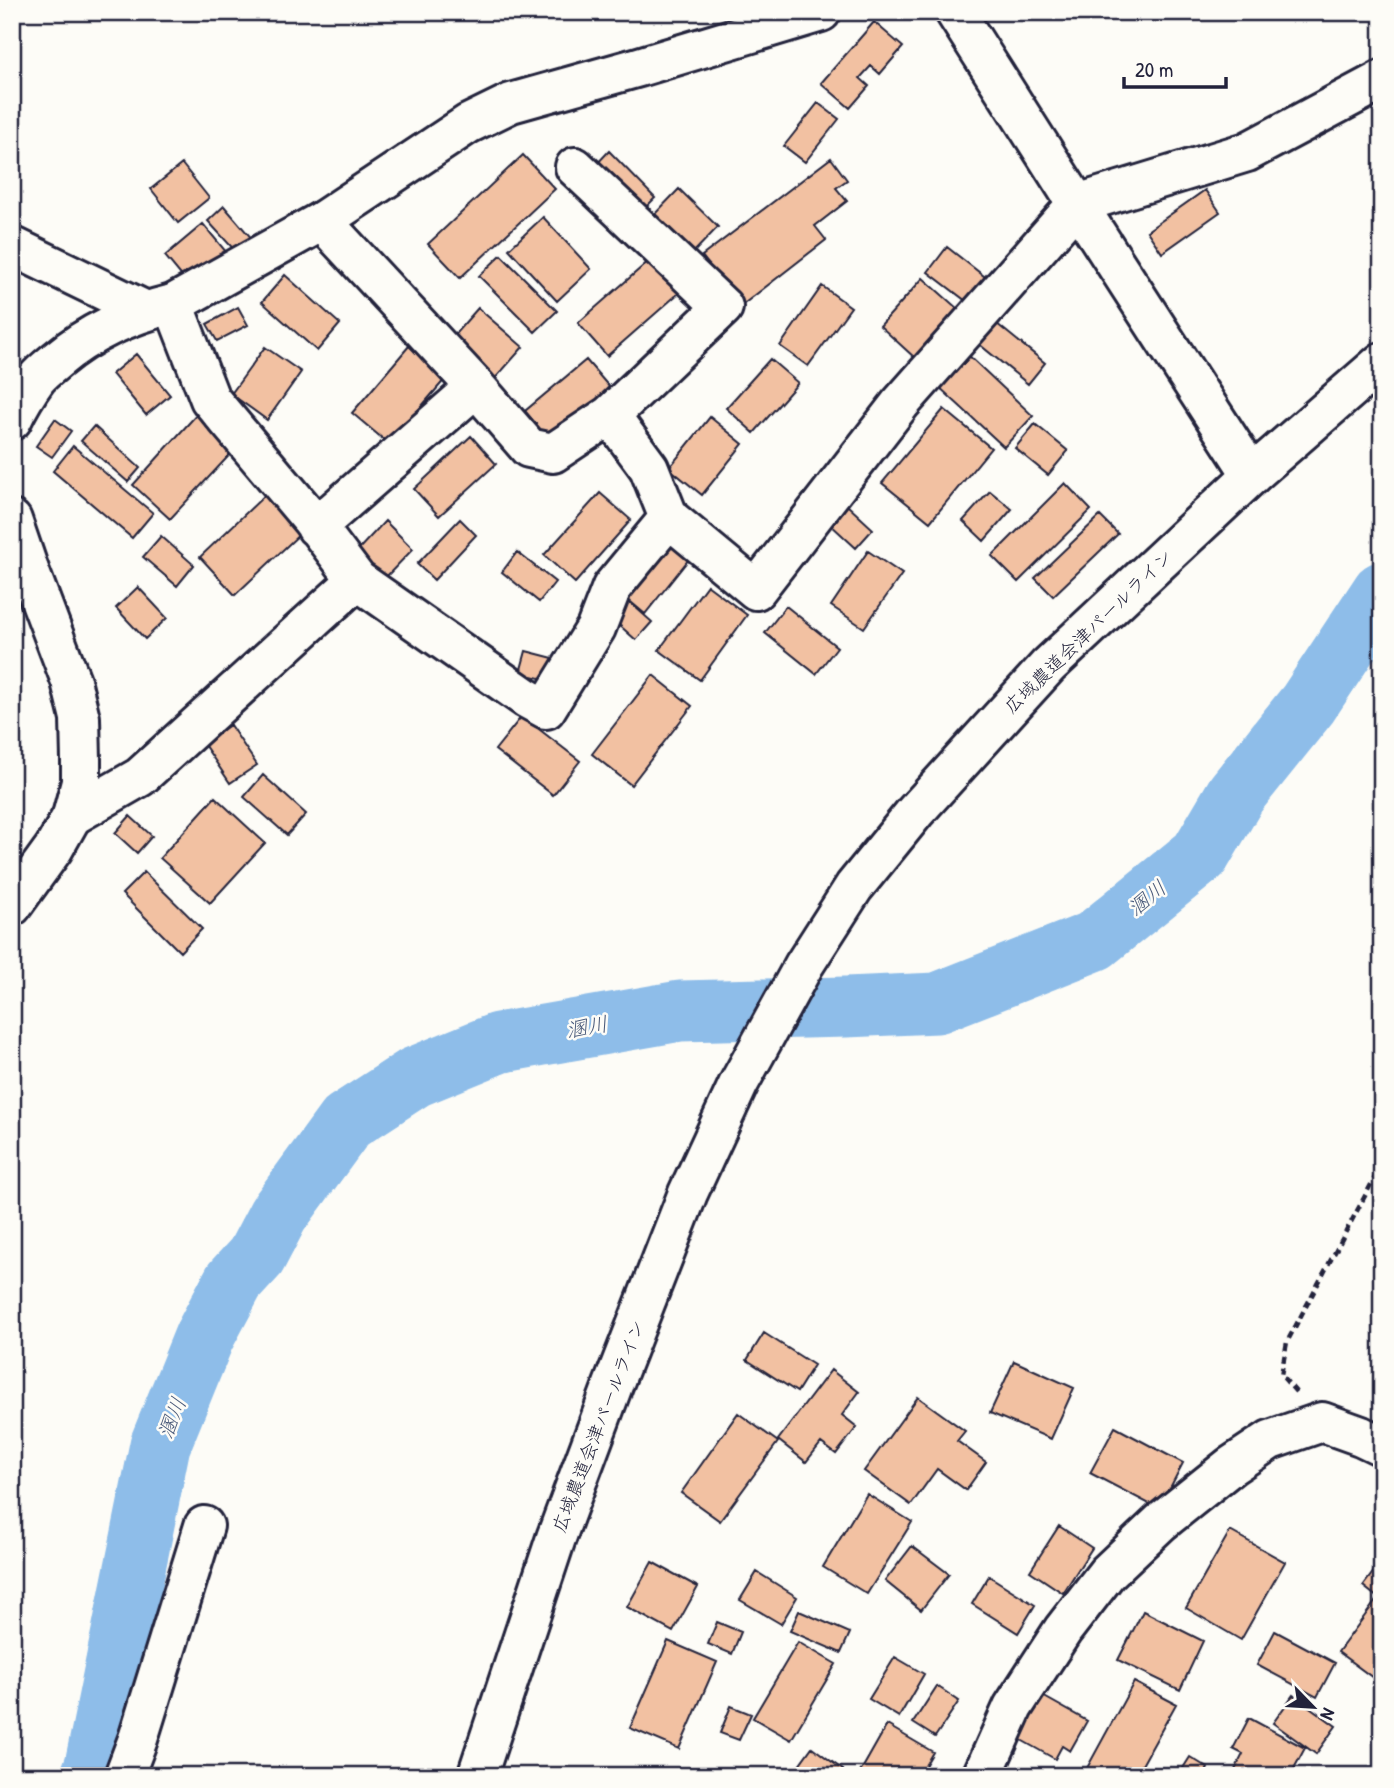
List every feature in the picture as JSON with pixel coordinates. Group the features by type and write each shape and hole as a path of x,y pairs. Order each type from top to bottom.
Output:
{"street":[{"path":"955,12 1252,475"},
{"path":"12,420 20,402 39,376 70,349 101,330 160,308 322,221 468,124 510,103 639,67 813,13"},
{"path":"610,415 649,468 669,518 755,590 900,404 1076,204 1247,152 1382,80"},
{"path":"322,221 529,448 553,453 610,415 723,307 575,167"},
{"path":"12,246 160,308 210,399 357,580 526,698 546,709 596,628 612,587 669,518"},
{"name":"広域農道会津パールライン","path":"477,1776 556,1538 688,1194 739,1083 804,965 854,887 915,812 1048,666 1252,475 1382,362"},
{"path":"316,527 476,387"},
{"path":"12,520 71,681 80,718 81,782 72,816 54,848 12,906"},
{"path":"72,816 140,777 357,580"},
{"path":"982,1776 1013,1707 1063,1630 1107,1573 1161,1522 1231,1466 1270,1440 1322,1422 1382,1446"},
{"path":"124,1776 204,1526"}],"path":[{"path":"1322,1422 1281,1376 1287,1342 1382,1164"}],"building":[{"path":"874,22 903,47 880,74 871,66 860,78 869,86 850,108 821,83"},
{"path":"818,103 839,119 805,162 784,146"},
{"path":"609,151 655,198 640,213 594,167"},
{"path":"523,155 555,189 460,278 428,244"},
{"path":"831,158 847,180 836,188 847,201 815,226 826,240 741,306 702,256"},
{"path":"182,164 209,198 178,223 151,189"},
{"path":"679,189 718,227 689,257 650,219"},
{"path":"1205,190 1220,212 1162,253 1147,231"},
{"path":"224,206 254,241 238,254 208,221"},
{"path":"543,217 591,269 557,301 509,249"},
{"path":"203,224 227,253 189,285 165,256"},
{"path":"947,247 989,280 970,304 928,272"},
{"path":"501,255 557,311 535,332 479,276"},
{"path":"650,260 679,293 607,356 578,323"},
{"path":"285,275 340,324 317,351 262,302"},
{"path":"923,278 958,309 915,358 880,326"},
{"path":"822,286 851,307 808,366 780,346"},
{"path":"238,307 248,325 217,341 207,324"},
{"path":"478,308 523,347 492,382 447,343"},
{"path":"991,319 1045,363 1028,384 974,340"},
{"path":"409,346 446,378 389,444 352,413"},
{"path":"265,347 301,372 267,420 231,394"},
{"path":"966,353 1033,416 1004,447 937,385"},
{"path":"136,354 170,395 146,415 112,374"},
{"path":"770,359 798,383 754,433 726,408"},
{"path":"586,360 611,389 550,441 525,411"},
{"path":"944,409 991,448 930,522 882,483"},
{"path":"199,412 237,447 170,519 133,485"},
{"path":"710,417 743,444 702,495 669,468"},
{"path":"55,419 71,431 52,457 36,446"},
{"path":"1035,424 1068,451 1048,475 1015,448"},
{"path":"94,426 140,468 128,482 81,441"},
{"path":"471,436 496,464 439,516 414,489"},
{"path":"73,446 153,513 132,538 53,471"},
{"path":"1065,483 1091,510 1018,582 992,556"},
{"path":"990,491 1012,509 984,541 963,521"},
{"path":"267,493 303,531 235,595 200,557"},
{"path":"600,493 631,520 575,583 544,555"},
{"path":"847,505 873,529 856,548 830,524"},
{"path":"1100,516 1118,534 1053,596 1035,578"},
{"path":"460,519 476,535 434,580 417,564"},
{"path":"385,521 413,549 384,579 357,551"},
{"path":"161,536 194,565 177,586 143,557"},
{"path":"663,538 689,559 645,614 619,592"},
{"path":"868,551 902,574 864,628 831,606"},
{"path":"517,552 555,582 539,602 502,572"},
{"path":"707,585 747,615 700,680 659,650"},
{"path":"138,587 167,618 145,639 116,608"},
{"path":"625,598 652,622 636,640 609,616"},
{"path":"786,606 837,647 816,674 765,633"},
{"path":"526,651 557,659 552,681 520,673"},
{"path":"653,675 692,706 631,785 592,754"},
{"path":"522,716 580,761 553,795 495,750"},
{"path":"230,725 257,765 230,783 203,743"},
{"path":"263,775 306,814 287,835 244,797"},
{"path":"215,797 265,843 210,903 160,858"},
{"path":"130,816 152,836 137,853 115,833"},
{"path":"144,872 202,929 180,952 122,894"},
{"path":"764,1333 814,1365 797,1392 747,1360"},
{"path":"1014,1361 1074,1388 1051,1439 990,1413"},
{"path":"831,1370 859,1392 842,1415 857,1427 836,1454 821,1443 806,1462 778,1440"},
{"path":"918,1397 965,1431 957,1441 986,1462 966,1490 937,1469 911,1505 864,1471"},
{"path":"738,1413 778,1442 720,1521 681,1493"},
{"path":"1115,1427 1183,1463 1159,1509 1090,1473"},
{"path":"867,1494 912,1522 867,1594 823,1567"},
{"path":"1059,1526 1092,1548 1063,1593 1030,1571"},
{"path":"1230,1531 1285,1562 1241,1640 1186,1608"},
{"path":"912,1546 949,1574 921,1610 885,1581"},
{"path":"652,1562 698,1587 673,1632 627,1607"},
{"path":"1380,1563 1380,1683 1338,1652 1378,1598 1363,1586"},
{"path":"757,1572 797,1597 781,1624 740,1600"},
{"path":"989,1576 1035,1605 1018,1633 972,1604"},
{"path":"799,1611 850,1633 841,1653 790,1631"},
{"path":"1143,1611 1203,1641 1180,1690 1118,1660"},
{"path":"717,1622 741,1632 732,1654 708,1644"},
{"path":"1275,1631 1335,1663 1317,1697 1257,1665"},
{"path":"668,1641 717,1662 679,1749 630,1728"},
{"path":"798,1642 836,1664 791,1740 753,1718"},
{"path":"895,1657 924,1674 899,1717 869,1699"},
{"path":"1134,1682 1176,1704 1136,1776 1101,1776 1087,1768"},
{"path":"937,1686 959,1701 935,1737 913,1723"},
{"path":"1039,1694 1087,1721 1070,1751 1062,1746 1055,1759 1014,1736"},
{"path":"1293,1695 1336,1726 1316,1754 1273,1723"},
{"path":"731,1706 751,1714 739,1740 720,1733"},
{"path":"1249,1718 1305,1748 1290,1776 1232,1776 1243,1754 1233,1749"},
{"path":"887,1725 933,1752 919,1776 858,1776"},
{"path":"812,1747 843,1770 839,1776 791,1776"},
{"path":"1190,1757 1208,1768 1204,1776 1178,1776"}],"waterway":[{"name":"溷川","path":"91,1776 160,1445 204,1337 234,1281 256,1257 278,1215 346,1122 415,1077 498,1043 680,1011 937,1003 1094,941 1200,855 1236,794 1308,704 1382,592"}]}
